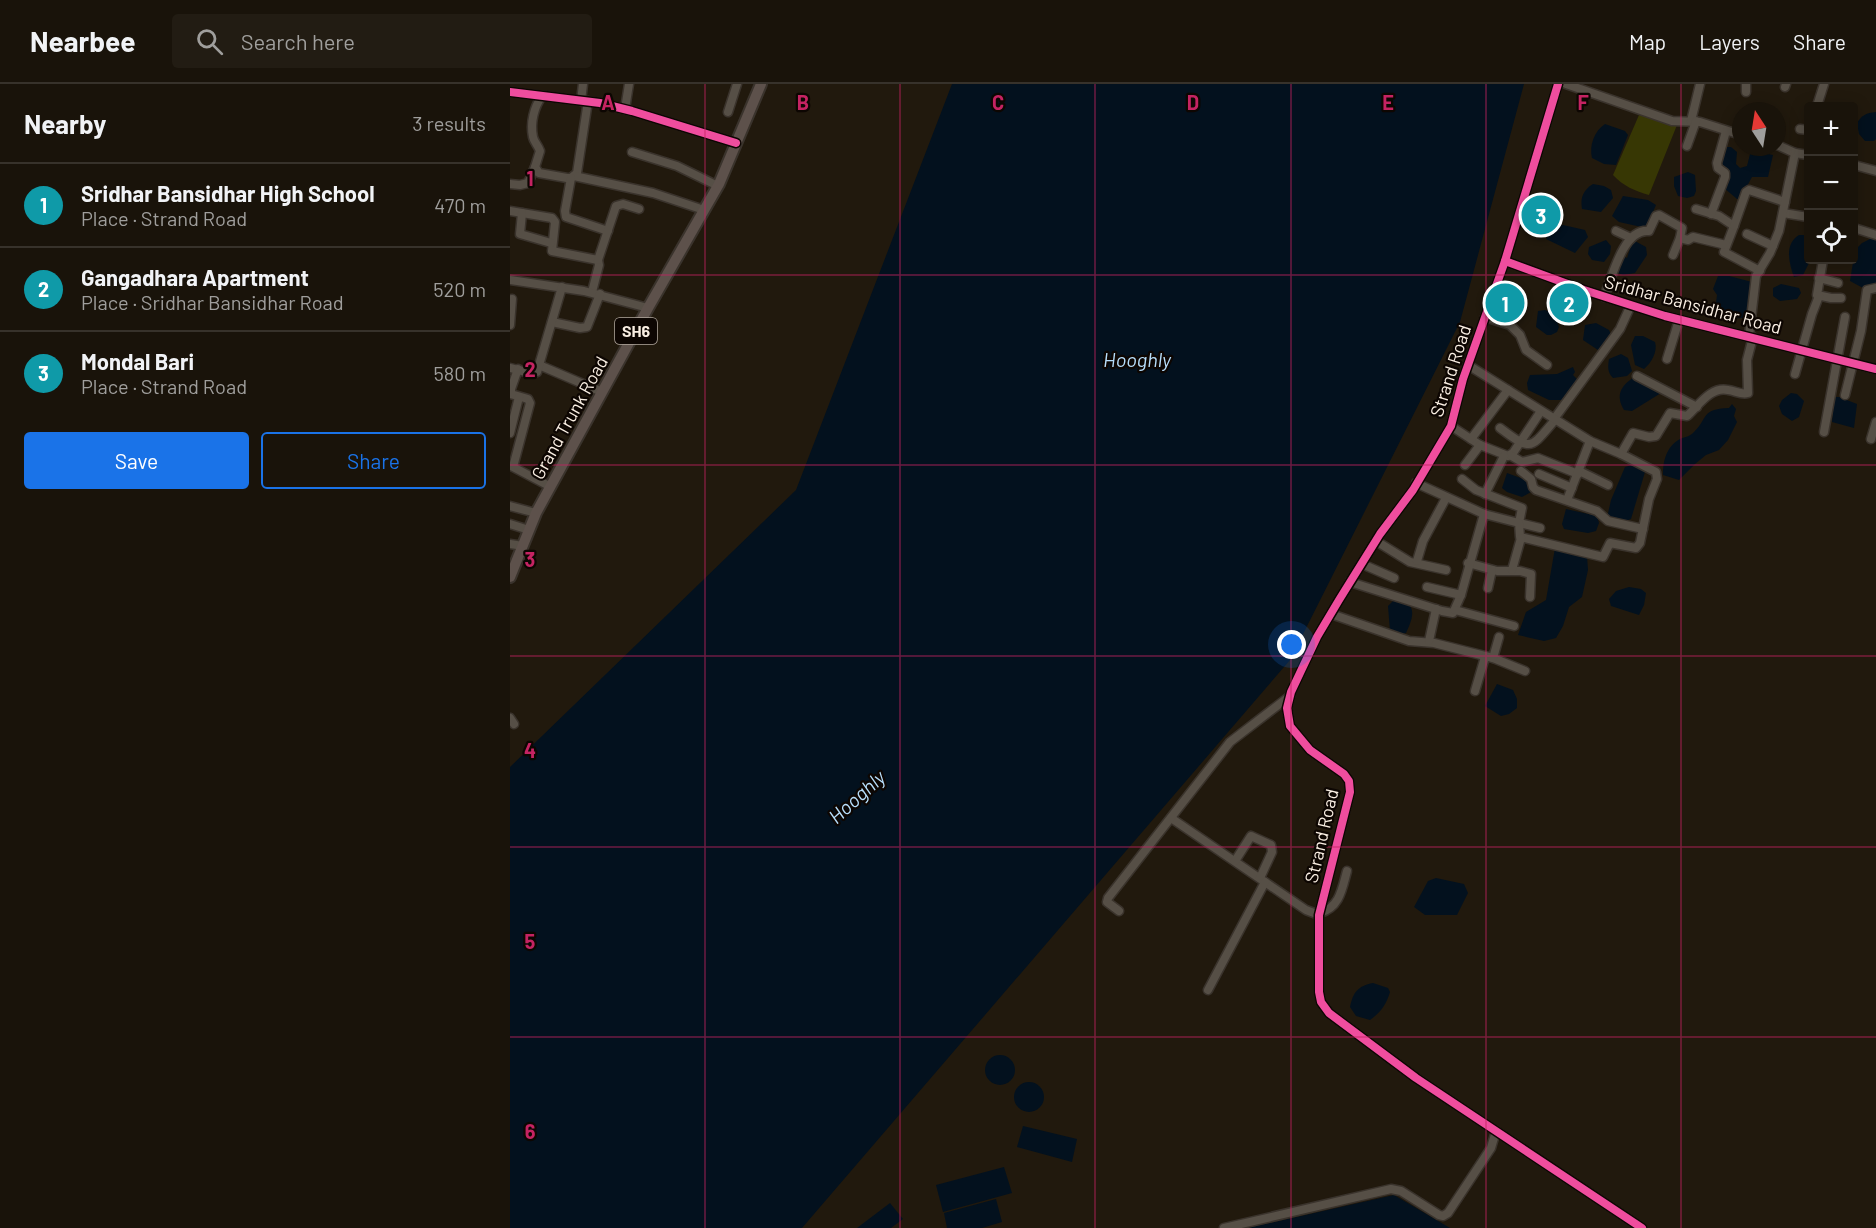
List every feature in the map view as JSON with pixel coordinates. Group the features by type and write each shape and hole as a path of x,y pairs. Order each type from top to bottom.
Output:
{"main road":[{"name":"Grand Trunk Road","path":"510,577 536,513 648,308 718,186 761,84"}],"street":[{"path":"583,84 584,101 578,167 573,177 565,211 566,217 608,231"},
{"path":"625,109 628,84"},
{"path":"728,112 737,84"},
{"name":"Strand Road","path":"1558,84 1505,261 1468,365 1451,426 1317,637 1290,696 1287,708 1290,726 1310,750 1344,774 1349,781 1350,792 1319,914 1321,1002 1329,1013 1416,1078 1642,1228"},
{"path":"1566,84 1672,121 1694,121 1732,133"},
{"path":"1687,146 1700,84"},
{"path":"1818,102 1824,84"},
{"path":"510,92 584,101 625,109 736,143"},
{"path":"510,184 526,184 535,167 540,151 533,138 534,116 542,96"},
{"path":"1711,214 1725,177 1725,173 1718,168 1717,163 1726,131"},
{"path":"1786,149 1804,154"},
{"path":"632,152 677,166 718,186"},
{"path":"1621,454 1633,433 1649,437 1656,436 1670,413 1685,416 1719,389 1748,393 1747,360 1756,276 1773,246 1783,213 1795,153"},
{"path":"1858,166 1876,171"},
{"path":"535,167 543,175 573,177 625,187 674,199 704,210"},
{"path":"623,204 625,187"},
{"path":"1760,271 1724,252 1726,245 1746,192 1749,190 1785,202"},
{"path":"552,321 580,328 587,327 596,293 598,260 616,206 623,204 639,209"},
{"path":"1696,209 1734,226"},
{"path":"510,211 554,219 551,243 554,252 598,260"},
{"path":"522,213 520,234 551,243"},
{"path":"1783,213 1804,216"},
{"path":"1604,297 1618,256 1631,238 1642,230 1649,231 1658,215 1682,228 1673,255"},
{"path":"1858,229 1876,235"},
{"path":"1616,231 1631,238"},
{"path":"1747,234 1773,246"},
{"path":"1680,238 1688,240 1695,237 1726,245"},
{"name":"Sridhar Bansidhar Road","path":"1505,261 1604,297 1679,320 1751,336 1876,369"},
{"path":"1795,374 1819,296 1816,292 1822,264"},
{"path":"1819,278 1838,283"},
{"path":"510,280 596,293 648,308"},
{"path":"551,487 515,469 513,465 513,453 530,406 528,399 510,392 514,369 537,372 562,287"},
{"path":"1845,395 1861,331 1867,290 1876,288"},
{"path":"1819,296 1841,298"},
{"path":"510,325 512,299"},
{"path":"1500,428 1520,443 1526,445 1534,443 1554,420 1620,329 1631,305"},
{"path":"1824,432 1845,316"},
{"path":"1485,317 1510,325 1520,336 1526,350 1547,365"},
{"path":"1667,359 1679,320"},
{"path":"539,365 602,392"},
{"path":"1468,365 1590,441 1621,454 1657,474 1638,546 1610,543 1603,557 1556,544 1521,538"},
{"path":"1637,376 1697,407"},
{"path":"1472,439 1508,390"},
{"path":"510,433 519,397"},
{"path":"1485,494 1507,456 1520,443 1541,411"},
{"path":"1871,440 1876,422"},
{"path":"1451,426 1480,445 1522,462 1538,458 1608,485"},
{"path":"1567,500 1590,441"},
{"path":"1465,465 1480,445"},
{"path":"1521,471 1531,479 1536,490 1597,511 1608,520 1625,526 1643,528"},
{"path":"1539,474 1572,488"},
{"path":"1462,479 1472,488 1522,508 1519,523 1521,538 1512,570"},
{"path":"1416,483 1484,513 1540,528"},
{"path":"1417,561 1423,541 1446,498"},
{"path":"510,506 536,513"},
{"path":"1350,582 1451,613 1455,610 1461,595 1468,563 1484,513"},
{"path":"510,524 530,530"},
{"path":"1376,541 1410,562 1446,570"},
{"path":"510,544 523,546"},
{"path":"1468,563 1492,570 1512,570 1531,574 1530,597"},
{"path":"1362,564 1394,578"},
{"path":"1488,588 1492,570"},
{"path":"1427,587 1461,595"},
{"path":"1429,641 1436,609"},
{"path":"1455,610 1514,626"},
{"path":"1331,614 1409,641 1429,641 1525,671"},
{"path":"1475,691 1499,637"},
{"path":"1119,910 1107,902 1108,898 1230,742 1290,696"},
{"path":"1171,818 1306,910 1319,914 1335,905 1339,899 1347,871"},
{"path":"1208,990 1263,880 1272,852 1271,845 1251,836 1235,861"},
{"path":"1224,1228 1391,1189 1401,1191 1443,1216 1448,1213 1467,1180 1491,1148 1496,1131"}],"shaded area":[{"path":"1639,115 1677,125 1649,195 1630,188 1613,175"}],"water":[{"name":"Hooghly","path":"952,84 1524,84 1460,322 1290,660 802,1228 510,1228 510,767 796,490"},
{"path":"1876,112 1876,139 1865,141 1859,134 1858,122 1870,113"},
{"path":"1605,124 1625,131 1628,135 1616,165 1604,164 1592,158 1593,139"},
{"path":"1724,147 1732,148 1732,156 1737,156 1736,164 1740,168 1747,166 1750,156 1773,156 1768,177 1752,177 1740,199 1724,188 1728,173 1718,165"},
{"path":"1688,172 1695,175 1696,191 1694,196 1687,198 1678,196 1674,186 1674,177"},
{"path":"1593,184 1611,190 1613,198 1601,212 1582,209 1583,195"},
{"path":"1623,196 1648,200 1656,205 1646,228 1619,222 1612,216"},
{"path":"1563,225 1585,230 1588,237 1575,253 1546,239 1551,229"},
{"path":"1799,235 1804,235 1804,264 1808,264 1803,275 1794,277 1789,254 1794,239"},
{"path":"1876,238 1876,285 1863,288 1850,281 1853,264 1858,264 1858,247"},
{"path":"1606,240 1611,246 1610,254 1604,262 1592,260 1588,254 1589,247"},
{"path":"1633,240 1646,247 1647,255 1635,273 1623,275 1615,272 1619,254 1627,258"},
{"path":"1718,276 1729,276 1752,282 1751,316 1734,318 1718,313 1717,295 1713,289"},
{"path":"1781,284 1799,288 1801,293 1797,299 1780,301 1773,296 1773,288"},
{"path":"1545,310 1554,314 1559,327 1557,332 1551,335 1547,335 1536,327 1538,311"},
{"path":"1596,323 1609,330 1612,337 1601,352 1583,340 1585,325"},
{"path":"1635,336 1643,336 1655,342 1656,350 1644,369 1635,365 1631,345"},
{"path":"1621,354 1628,358 1632,371 1627,376 1613,378 1608,367 1609,359"},
{"path":"1573,367 1575,372 1573,375 1579,381 1564,400 1549,400 1528,390 1527,383 1530,375 1557,374"},
{"path":"1634,377 1658,388 1661,393 1632,411 1624,410 1620,400 1621,391"},
{"path":"1791,393 1797,394 1804,401 1799,417 1792,421 1782,414 1779,406 1782,400"},
{"path":"1834,397 1857,404 1854,428 1832,422"},
{"path":"1732,404 1736,409 1734,416 1737,422 1728,440 1719,450 1706,455 1679,480 1663,475 1665,460 1671,446 1693,433 1709,412 1729,408"},
{"path":"1635,464 1645,472 1631,519 1623,522 1607,518 1611,500 1625,467"},
{"path":"1507,473 1529,481 1531,492 1522,497 1507,492 1502,488"},
{"path":"1566,509 1597,516 1599,523 1596,531 1588,533 1564,529 1562,524"},
{"path":"1555,548 1587,556 1588,570 1582,597 1569,607 1563,626 1556,638 1544,641 1518,635 1526,612 1546,600"},
{"path":"1629,587 1641,589 1646,593 1639,615 1611,606 1609,599 1616,591"},
{"path":"1394,600 1407,604 1412,611 1406,633 1398,635 1390,631 1388,606"},
{"path":"1497,684 1513,690 1517,699 1517,708 1509,714 1501,716 1485,706"},
{"path":"1436,878 1464,884 1468,893 1457,915 1425,915 1414,907 1428,881"},
{"path":"1373,983 1388,988 1390,992 1385,1004 1370,1020 1356,1016 1350,1007 1353,997 1360,988"},
{"path":"1000,1055 1006,1056 1014,1064 1014,1076 1006,1084 1000,1085 994,1084 986,1076 985,1070 986,1064 994,1056"},
{"path":"1029,1082 1035,1083 1043,1091 1043,1103 1035,1111 1029,1112 1023,1111 1015,1103 1014,1097 1015,1091 1023,1083"},
{"path":"1023,1126 1077,1139 1072,1162 1017,1147"},
{"path":"1004,1167 1012,1193 943,1212 936,1185"},
{"path":"1394,1195 1450,1228 1248,1228"},
{"path":"996,1199 1002,1222 982,1228 947,1228 944,1213"},
{"path":"890,1203 903,1219 891,1228 857,1228"}],"cycle path":[{"path":"1558,84 1505,261 1463,379 1451,426 1413,490 1380,534 1317,637 1291,692 1287,708 1290,726 1310,750 1344,774 1349,781 1350,792 1319,915 1321,1002 1329,1013 1416,1078 1642,1228"},
{"path":"510,92 600,103 736,143"},
{"path":"1505,261 1665,316 1876,369"}],"place":[{"name":"Mondal Bari","path":"1541,215"},
{"name":"Sridhar Bansidhar High School","path":"1505,303"},
{"name":"Gangadhara Apartment","path":"1569,303"}]}
